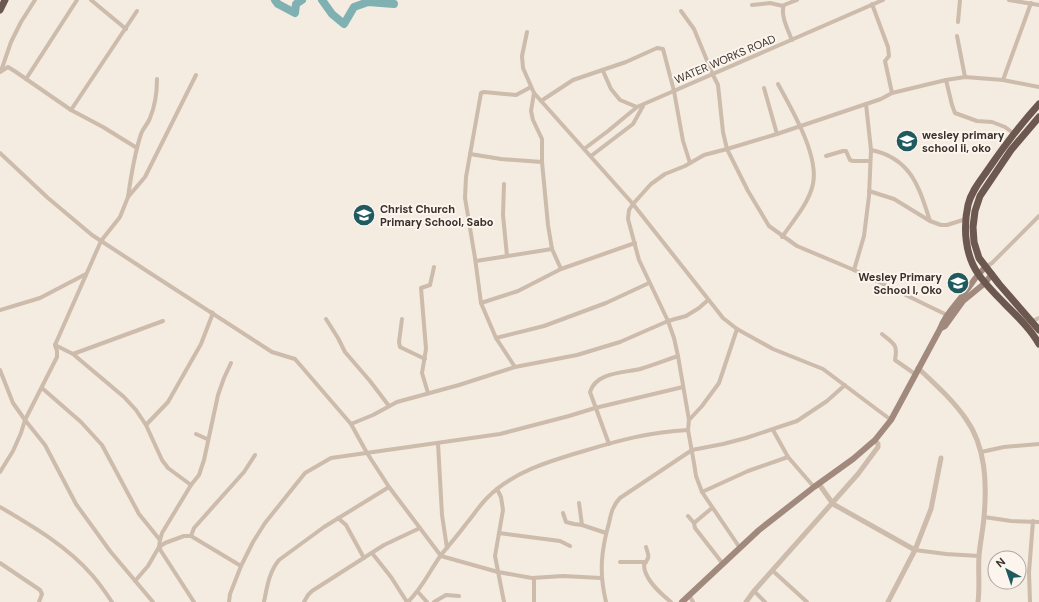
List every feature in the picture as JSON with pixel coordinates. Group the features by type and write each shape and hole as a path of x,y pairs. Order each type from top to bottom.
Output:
{"highway":[{"path":"0,10 6,0"},
{"path":"1039,104 1013,132 973,192 968,205 966,219 968,252 978,274 1031,332 1039,344"},
{"path":"1039,117 1011,150 980,196 974,219 973,234 977,254 989,265 992,274 1036,319 1039,330"}],"main road":[{"path":"682,602 759,530 816,485 853,459 875,440 891,420 943,321 978,274 989,265"},
{"path":"940,329 971,294 985,283 992,274"}],"street":[{"path":"1,72 11,42 21,22 35,0"},
{"path":"26,79 77,0"},
{"path":"90,0 126,29"},
{"path":"752,5 770,3 783,6 797,0"},
{"name":"WATER WORKS ROAD","path":"584,149 637,107 713,75 880,0"},
{"path":"958,22 960,0"},
{"path":"1009,0 1039,4"},
{"path":"1003,80 1031,3"},
{"path":"872,4 888,47 889,56 886,61 892,93"},
{"path":"783,6 782,12 792,40"},
{"path":"71,110 137,11"},
{"path":"681,11 694,29 718,85 723,132 727,150 748,192 769,226 796,246 854,270 947,315"},
{"path":"527,32 522,56 523,68 534,93 632,204 723,318 773,349 823,369 891,420"},
{"path":"957,36 965,77"},
{"path":"540,101 573,80 603,71 657,48 661,48 665,51 683,141 690,163"},
{"path":"1,72 8,68 71,110 103,127 137,148"},
{"path":"603,71 611,89 620,100 637,107"},
{"path":"128,197 145,177 196,75"},
{"path":"740,548 702,492 696,476 688,430 689,420 678,356 668,321 639,260 628,219 629,210 632,204 651,184 666,174 685,166 704,155 727,150 777,134 866,104 892,93 965,77 1003,80 1039,87"},
{"path":"0,472 21,433 25,420 57,357 55,344 100,241 120,218 128,197 132,167 137,148 154,106 157,91 157,79"},
{"path":"946,80 955,113 977,121 992,122 1013,132"},
{"path":"778,84 810,149 814,174 813,185 804,204 782,237"},
{"path":"515,367 496,338 481,303 476,262 465,198 466,177 481,93 516,95 531,87"},
{"path":"764,88 777,134"},
{"path":"534,93 531,111 533,120 542,139 542,162 548,225 552,249 561,269"},
{"path":"591,156 633,124 644,104"},
{"path":"854,270 864,236 869,191 871,150 866,104"},
{"path":"871,150 884,153 894,158 912,176 917,183 930,221"},
{"path":"0,151 100,241 272,352 295,359 351,424 367,453 389,487 441,556 498,572 534,578 564,576 601,578"},
{"path":"826,156 846,151 850,160 870,161"},
{"path":"470,154 501,159 542,162"},
{"path":"504,184 503,215 507,256"},
{"path":"869,191 894,199 930,221 941,225 947,225 966,219"},
{"path":"989,265 1039,216"},
{"path":"481,303 518,291 561,269 635,243"},
{"path":"476,262 552,249"},
{"path":"428,393 422,373 426,349 421,288 430,285 434,267"},
{"path":"0,310 40,298 86,274"},
{"path":"496,338 544,326 606,303 649,283"},
{"path":"351,424 373,415 396,402 459,385 515,367 577,355 620,342 668,321 686,316 694,312 708,300"},
{"path":"146,425 168,402 201,344 213,314"},
{"path":"326,319 345,352 389,406"},
{"path":"402,319 399,342 400,348 425,359"},
{"path":"73,354 163,321"},
{"path":"689,420 702,406 719,382 737,328"},
{"path":"882,334 896,346 895,360 917,371 944,392 966,419 981,452 984,468 984,517 979,556 978,602"},
{"path":"55,344 73,354 124,397 136,410 146,425 162,460 168,468 191,485"},
{"path":"609,444 590,392 592,385 612,374 640,369 678,356"},
{"path":"135,581 148,566 159,547 160,540 170,518 199,474 204,460 218,395 231,363"},
{"path":"0,370 13,403 45,445 76,504 110,551 153,602"},
{"path":"606,602 601,578 601,558 613,509 620,498 692,450 723,444 773,430 802,419 827,401 845,385"},
{"path":"229,602 230,594 241,566 265,523 305,473 331,458 500,434 595,408 683,387"},
{"path":"42,388 81,422 102,445 139,514 160,540"},
{"path":"372,553 407,602 418,592 447,548 487,498 497,489 533,468 630,437 662,431 688,430"},
{"path":"773,430 788,457 833,504 915,550 979,556"},
{"path":"196,434 208,439"},
{"path":"746,602 754,591 818,518 833,504 858,474 878,447 875,440"},
{"path":"438,443 442,515 447,548"},
{"path":"981,452 1004,447 1039,444"},
{"path":"191,536 194,528 244,472 255,455"},
{"path":"702,492 748,471 788,457"},
{"path":"888,602 915,550 931,509 941,458"},
{"path":"264,602 268,581 274,566 279,560 324,526 389,487"},
{"path":"497,489 501,497 503,510 495,556 504,602"},
{"path":"579,503 582,525"},
{"path":"0,507 66,550 92,574 112,602"},
{"path":"694,523 712,508"},
{"path":"563,513 566,522 582,525 606,533"},
{"path":"688,516 694,523 695,528 723,564"},
{"path":"984,517 1011,521 1039,522"},
{"path":"338,518 346,525 364,558"},
{"path":"1030,602 1029,572 1033,521"},
{"path":"304,602 312,591 384,545 420,528"},
{"path":"499,533 560,541 570,546"},
{"path":"159,547 165,543 184,536 191,536 241,566"},
{"path":"159,547 194,602"},
{"path":"646,547 649,557 644,565 646,575 661,593 671,602"},
{"path":"620,562 646,562"},
{"path":"0,563 40,590 42,594 39,602"},
{"path":"773,571 807,602"},
{"path":"534,578 534,602"},
{"path":"754,591 765,602"},
{"path":"418,592 427,602"},
{"path":"434,602 446,595 459,596"},
{"path":"689,595 693,602"}],"waterway":[{"path":"275,0 278,4 295,13 296,4 302,0"},
{"path":"322,0 332,14 344,24 354,7 368,2 394,4"}],"place":[{"name":"wesley primary school ii, oko","path":"907,141"},
{"name":"Christ Church Primary School, Sabo","path":"364,215"},
{"name":"Wesley Primary School I, Oko","path":"958,283"}]}
